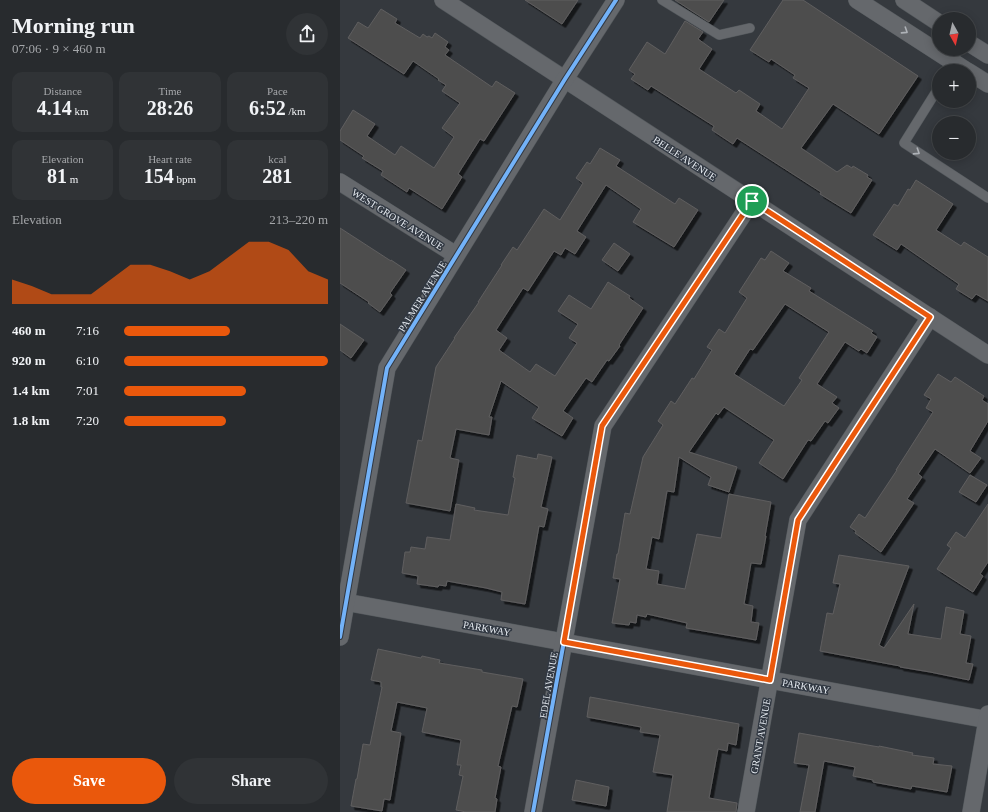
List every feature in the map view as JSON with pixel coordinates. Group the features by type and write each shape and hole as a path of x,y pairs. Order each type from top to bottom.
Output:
{"street":[{"name":"BELLE AVENUE","path":"443,0 988,355"},
{"name":"PALMER AVENUE","path":"340,637 343,602 387,368 565,79 616,0"},
{"path":"857,0 876,5 953,64"},
{"path":"904,0 932,18"},
{"path":"976,47 988,55"},
{"path":"976,78 988,84"},
{"name":"WEST GROVE AVENUE","path":"340,182 456,255"},
{"name":"EDEL AVENUE","path":"533,812 602,426 752,201"},
{"name":"GRANT AVENUE","path":"746,812 798,520 930,317"},
{"name":"PARKWAY","path":"343,602 988,718"},
{"path":"970,812 988,718"}],"lane":[{"path":"662,0 719,35 750,28"},
{"path":"932,97 904,143 988,198"}],"building":[{"path":"525,0 578,0 562,24"},
{"path":"675,0 724,0 709,22"},
{"path":"783,0 803,0 918,76 879,134 833,104 801,148 837,172 847,165 852,168 853,166 868,175 867,177 872,180 851,213 737,138 733,144 712,130 714,126 651,86 648,90 631,79 635,74 629,70 647,42 665,54 685,21 703,32 698,39 712,49 699,69 736,93 739,90 760,104 756,111 782,129 809,88 793,78 795,75 771,59 769,62 750,50"},
{"path":"381,9 397,19 395,23 420,38 423,34 432,38 435,33 448,42 445,47 449,50 445,55 492,87 496,81 515,93 484,141 480,139 458,174 462,177 442,209 409,188 407,192 381,175 383,171 362,158 364,156 340,140 340,131 353,110 375,124 367,136 395,155 401,146 434,168 454,137 442,128 460,103 442,91 446,85 413,61 404,74 348,38 358,22 368,28"},
{"path":"600,148 620,160 616,166 675,204 679,198 698,210 674,247 633,222 641,209 606,185 577,231 586,237 575,254 565,248 561,255 554,251 528,291 523,288 496,330 507,338 499,350 530,372 536,364 555,376 577,343 569,338 578,324 558,311 569,295 591,309 608,282 630,296 629,298 643,308 619,345 620,346 609,361 607,360 592,382 586,378 563,411 573,418 562,436 532,418 539,407 501,381 489,417 492,417 489,435 456,429 450,458 459,460 450,511 406,503 418,440 422,441 436,367 513,247 517,250 544,209 560,220 583,183 576,178 587,162 590,164"},
{"path":"916,180 953,204 936,230 961,246 964,242 988,257 988,301 976,294 972,299 956,289 959,284 901,244 897,250 873,235 894,204 898,206 908,189 910,190"},
{"path":"340,228 406,270 390,293 392,295 380,312 368,303 369,302 340,283"},
{"path":"614,243 630,254 618,271 602,260"},
{"path":"771,251 789,263 783,271 811,288 809,291 873,331 871,333 877,337 867,353 861,349 859,351 845,342 817,384 837,397 832,403 839,408 828,423 825,421 811,441 808,440 783,479 759,463 774,440 724,407 718,415 716,413 689,452 737,467 729,492 708,485 711,477 679,457 674,492 667,491 659,539 652,537 646,569 659,571 657,584 685,589 697,534 721,538 729,494 771,502 761,564 751,563 744,604 753,606 751,622 759,623 756,640 686,628 687,623 647,614 646,617 637,615 636,623 630,622 629,625 612,623 620,579 613,578 625,513 630,514 643,457 663,425 658,421 671,401 675,404 692,378 694,379 712,350 707,347 719,329 725,333 747,298 739,292 761,258 765,260","holes":["785,304 829,332 799,378 802,380 784,406 734,374 750,349 753,350"]},
{"path":"340,324 364,340 351,358 340,350"},
{"path":"938,374 951,382 955,377 984,396 982,400 988,404 988,421 970,451 981,458 970,473 935,449 918,474 922,477 907,499 914,503 881,552 855,533 856,531 850,527 859,514 865,518 933,412 926,408 931,399 924,395"},
{"path":"538,454 552,457 541,507 548,509 544,527 539,526 525,604 501,600 502,592 486,588 447,581 446,586 439,585 438,587 417,584 418,576 402,573 405,552 410,552 411,547 425,549 427,537 450,540 456,504 475,508 474,510 508,515 515,478 513,477 517,455 537,459"},
{"path":"970,475 987,485 976,502 959,492"},
{"path":"988,504 988,562 980,574 983,576 973,592 937,569 951,548 947,545 956,532 965,538"},
{"path":"839,555 909,566 879,645 884,648 914,604 908,634 941,639 946,607 964,611 960,634 971,636 966,663 973,664 969,680 820,651 827,613 833,614 840,584 833,583"},
{"path":"378,649 421,658 422,656 440,660 439,663 523,679 517,707 512,706 498,766 501,767 495,798 497,799 495,812 466,812 456,810 463,776 459,775 461,765 457,765 461,740 422,732 427,708 397,702 391,731 401,733 390,800 384,799 382,811 351,806 363,744 370,745 382,687 381,682 371,680"},
{"path":"590,697 739,724 736,745 728,743 727,751 718,749 709,798 737,803 736,812 667,812 673,775 653,772 660,735 640,732 641,727 587,717"},
{"path":"799,733 879,746 913,753 912,755 934,758 933,764 952,766 947,792 912,786 911,789 873,782 873,780 853,776 855,767 824,761 815,812 800,812 809,765 794,763"},
{"path":"576,780 609,787 606,806 572,800"}],"cycle path":[{"path":"340,637 387,368 565,79 616,0"},
{"path":"533,812 603,426 752,201"}],"route":[{"path":"752,201 930,317 798,520 770,680 564,642 602,426 752,201"}]}
